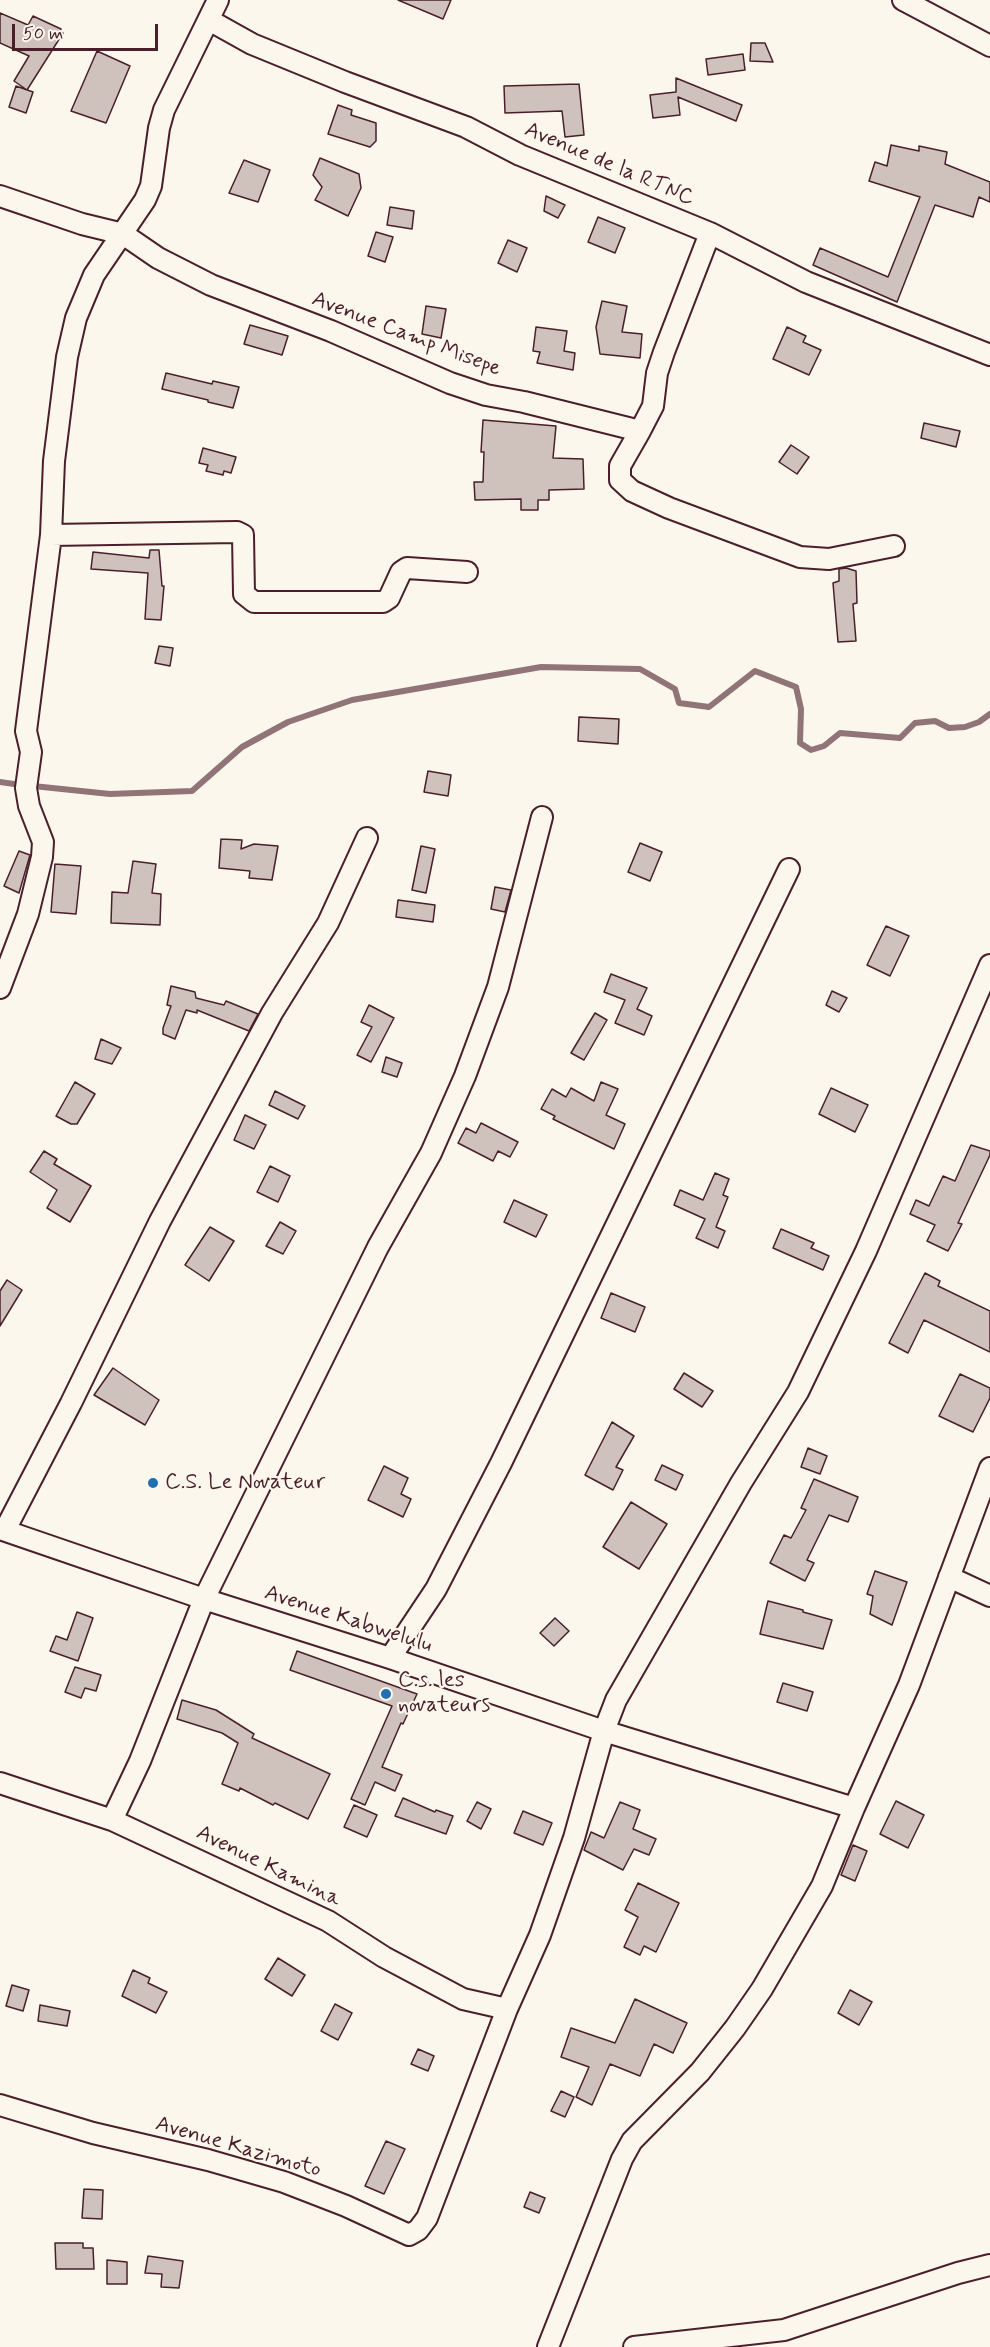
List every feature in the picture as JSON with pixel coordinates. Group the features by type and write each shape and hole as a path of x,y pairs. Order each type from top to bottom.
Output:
{"street":[{"path":"0,988 28,914 43,842 29,806 26,788 31,752 26,731 51,535 54,461 67,357 75,318 94,275 138,213 151,186 159,128 164,111 218,0"},
{"path":"903,0 990,46"},
{"name":"Avenue de la RTNC","path":"209,20 252,44 466,127 520,155 710,233 806,282 990,355"},
{"name":"Avenue Camp Misepe","path":"0,196 82,224 123,234 158,258 211,285 331,331 450,383 486,395 524,402 640,431"},
{"path":"710,233 660,363 653,406 620,466 620,480 641,496 774,549 800,557 829,559 894,546"},
{"path":"51,535 237,532 243,535 244,594 254,602 383,602 389,598 401,572 407,568 467,572"},
{"path":"112,1820 140,1761 183,1647 204,1599 378,1247 431,1153 465,1076 498,987 542,817"},
{"path":"2,1529 71,1403 160,1221 272,1013 328,923 367,838"},
{"path":"390,1658 436,1589 501,1463 789,869"},
{"path":"507,2009 540,1935 556,1892 574,1838 604,1731 616,1700 741,1483 798,1392 866,1251 990,965"},
{"path":"548,2347 622,2159 632,2141 699,2072 735,2028 762,1989 822,1886 909,1685 990,1468"},
{"name":"Avenue Kabwelulu","path":"2,1529 204,1599 390,1658 604,1731 854,1809"},
{"path":"949,1577 990,1596"},
{"name":"Avenue Kamina","path":"0,1783 112,1820 328,1921 384,1958 462,1999 507,2009"},
{"name":"Avenue Kazimoto","path":"0,2104 93,2133 208,2160 284,2182 346,2206 409,2235 418,2230 427,2218 507,2009"},
{"path":"634,2347 783,2339 958,2273 990,2265"}],"building":[{"path":"398,0 451,0 443,19"},
{"path":"0,13 28,25 33,16 61,29 63,33 27,90 14,81 29,56 0,43"},
{"path":"751,43 765,43 773,62 750,61"},
{"path":"97,51 130,66 106,123 71,111"},
{"path":"743,54 745,70 708,75 706,59"},
{"path":"676,78 742,105 736,121 678,97 680,115 653,118 650,95 676,92"},
{"path":"579,84 584,135 565,137 562,111 505,113 504,86"},
{"path":"16,86 33,92 26,113 9,107"},
{"path":"338,105 352,110 351,115 376,123 376,141 370,147 328,134"},
{"path":"891,145 919,151 919,146 947,152 945,164 990,182 990,202 979,197 973,217 935,205 897,302 813,265 820,248 888,277 920,197 869,181 875,162 887,166"},
{"path":"320,158 359,174 361,188 348,216 315,200 322,187 313,175"},
{"path":"244,160 270,170 258,202 229,193"},
{"path":"546,196 565,205 558,218 544,211"},
{"path":"390,207 414,211 412,229 387,225"},
{"path":"598,217 625,228 615,253 588,242"},
{"path":"376,232 393,237 385,262 368,256"},
{"path":"508,240 527,248 517,272 498,263"},
{"path":"602,301 627,306 622,332 642,334 640,358 600,354 596,327"},
{"path":"426,306 446,309 441,338 422,334"},
{"path":"250,325 288,336 282,355 244,344"},
{"path":"536,327 567,331 564,351 575,353 573,370 537,363 540,352 533,351"},
{"path":"787,327 806,336 803,342 821,350 809,375 773,359"},
{"path":"166,373 212,384 213,381 239,387 233,408 162,389"},
{"path":"483,420 556,426 553,458 583,459 584,489 549,490 549,500 538,500 538,510 521,510 521,499 475,500 474,482 483,482 484,452 481,452"},
{"path":"924,423 960,431 956,447 921,438"},
{"path":"791,445 809,457 797,474 779,462"},
{"path":"203,448 236,457 231,473 224,471 223,475 206,471 208,465 199,463"},
{"path":"150,550 159,550 162,586 164,586 161,620 145,619 148,573 91,569 93,552 149,558"},
{"path":"846,568 856,571 857,603 853,604 856,641 838,642 833,583 839,581 839,569"},
{"path":"159,646 173,648 170,666 155,663"},
{"path":"579,717 619,719 618,744 578,741"},
{"path":"428,771 451,775 448,796 424,792"},
{"path":"221,839 242,840 241,849 254,844 278,846 272,880 249,878 250,871 219,868"},
{"path":"640,843 662,852 650,881 628,872"},
{"path":"421,846 435,849 426,893 412,890"},
{"path":"19,851 30,855 19,893 4,886"},
{"path":"133,861 156,864 152,893 161,894 160,925 111,923 112,892 128,893"},
{"path":"55,864 81,866 76,914 51,912"},
{"path":"495,887 511,890 505,912 491,909"},
{"path":"398,900 435,905 433,922 396,917"},
{"path":"886,926 909,936 890,976 867,965"},
{"path":"611,974 647,988 637,1009 652,1016 644,1035 615,1023 625,1000 604,992"},
{"path":"171,986 195,992 196,998 224,1005 226,1001 258,1014 249,1031 197,1010 197,1013 186,1010 175,1039 163,1034 171,1006 167,1005"},
{"path":"832,991 847,998 839,1012 826,1005"},
{"path":"369,1005 394,1018 371,1062 357,1055 372,1027 361,1022"},
{"path":"595,1013 607,1020 584,1060 571,1053"},
{"path":"101,1039 121,1048 112,1064 95,1059"},
{"path":"386,1057 402,1063 397,1077 382,1072"},
{"path":"75,1082 95,1094 77,1124 71,1124 56,1116"},
{"path":"601,1082 618,1089 606,1115 625,1124 614,1149 553,1119 555,1116 541,1109 552,1089 566,1097 571,1088 594,1101"},
{"path":"831,1088 868,1105 855,1132 819,1114"},
{"path":"275,1091 305,1106 298,1119 269,1105"},
{"path":"245,1115 266,1125 254,1149 234,1140"},
{"path":"481,1123 518,1142 510,1157 498,1151 493,1161 458,1143 466,1128 476,1133"},
{"path":"971,1145 990,1151 990,1155 958,1223 962,1224 948,1251 927,1241 935,1225 910,1214 916,1200 929,1206 943,1176 955,1181"},
{"path":"44,1151 57,1159 54,1164 91,1186 70,1222 47,1208 57,1190 30,1172"},
{"path":"270,1166 290,1176 278,1202 257,1192"},
{"path":"715,1173 729,1179 723,1195 728,1197 716,1227 725,1231 718,1248 696,1238 705,1219 674,1205 680,1190 703,1200"},
{"path":"514,1200 547,1215 536,1237 504,1222"},
{"path":"280,1222 296,1231 283,1254 266,1246"},
{"path":"210,1227 234,1241 209,1281 185,1265"},
{"path":"781,1229 814,1243 811,1248 829,1256 823,1270 773,1248"},
{"path":"925,1273 940,1281 938,1286 990,1311 990,1352 924,1320 908,1353 889,1343"},
{"path":"7,1280 22,1290 0,1326 0,1291"},
{"path":"611,1293 645,1307 635,1332 601,1318"},
{"path":"113,1368 159,1400 145,1425 94,1395"},
{"path":"684,1373 713,1391 702,1407 674,1389"},
{"path":"960,1374 990,1388 990,1398 973,1432 939,1416"},
{"path":"612,1422 634,1436 616,1467 623,1470 613,1490 585,1475"},
{"path":"808,1448 827,1456 820,1474 801,1467"},
{"path":"662,1465 683,1475 676,1490 655,1480"},
{"path":"384,1466 408,1478 401,1494 411,1499 403,1517 368,1500"},
{"path":"814,1479 858,1497 848,1522 829,1515 807,1560 814,1563 805,1581 770,1563 784,1535 791,1538 806,1510 801,1508"},
{"path":"631,1502 667,1524 639,1569 603,1547"},
{"path":"875,1571 907,1582 892,1625 870,1614 873,1596 867,1594"},
{"path":"768,1601 832,1620 823,1649 760,1634"},
{"path":"77,1612 93,1618 78,1661 50,1651 56,1636 67,1640"},
{"path":"555,1618 569,1631 554,1646 540,1633"},
{"path":"297,1651 417,1694 403,1724 401,1723 382,1767 402,1775 395,1791 375,1782 365,1805 351,1799 392,1706 290,1670"},
{"path":"75,1667 101,1675 96,1691 85,1688 81,1698 65,1692"},
{"path":"783,1683 813,1692 807,1711 777,1702"},
{"path":"182,1700 216,1710 254,1734 252,1738 330,1774 308,1819 240,1788 239,1791 222,1784 238,1743 222,1733 177,1719"},
{"path":"403,1798 435,1812 436,1810 453,1816 446,1834 395,1816"},
{"path":"896,1801 924,1815 908,1848 880,1834"},
{"path":"477,1802 491,1809 481,1829 467,1821"},
{"path":"620,1802 640,1810 633,1829 656,1839 649,1855 634,1849 623,1870 584,1850 591,1832 604,1838"},
{"path":"354,1805 377,1815 367,1837 344,1827"},
{"path":"523,1811 552,1823 543,1845 514,1833"},
{"path":"853,1845 867,1851 855,1881 841,1875"},
{"path":"638,1883 679,1903 656,1952 644,1946 640,1955 624,1947 638,1917 625,1910"},
{"path":"278,1958 305,1975 292,1996 265,1979"},
{"path":"133,1970 150,1978 148,1983 167,1992 156,2013 122,1996"},
{"path":"12,1985 29,1990 23,2011 6,2006"},
{"path":"850,1990 872,2002 859,2025 838,2013"},
{"path":"635,1999 687,2023 673,2053 654,2044 640,2076 610,2064 592,2105 576,2097 589,2067 561,2057 571,2028 615,2043"},
{"path":"335,2004 352,2013 338,2040 321,2031"},
{"path":"40,2005 70,2011 67,2026 38,2021"},
{"path":"418,2049 434,2056 428,2071 411,2064"},
{"path":"561,2091 574,2097 565,2117 551,2111"},
{"path":"386,2141 405,2149 384,2194 365,2186"},
{"path":"84,2189 103,2190 102,2219 82,2218"},
{"path":"530,2192 545,2198 539,2213 524,2207"},
{"path":"55,2243 83,2243 83,2248 93,2248 94,2269 56,2269"},
{"path":"148,2256 183,2261 179,2288 161,2287 162,2274 145,2273"},
{"path":"107,2260 127,2262 127,2284 107,2284"}],"waterway":[{"path":"33,786 110,794 192,791 242,747 288,722 352,700 541,667 640,669 675,689 679,703 709,707 755,671 796,687 801,709 800,743 811,750 824,746 840,733 900,738 915,723 935,721 949,728 965,727 979,722 990,714"},
{"path":"0,782 21,785"}],"place":[{"name":"C.S. Le Novateur","path":"153,1483"},
{"name":"C.s. les novateurs","path":"386,1694"}]}
